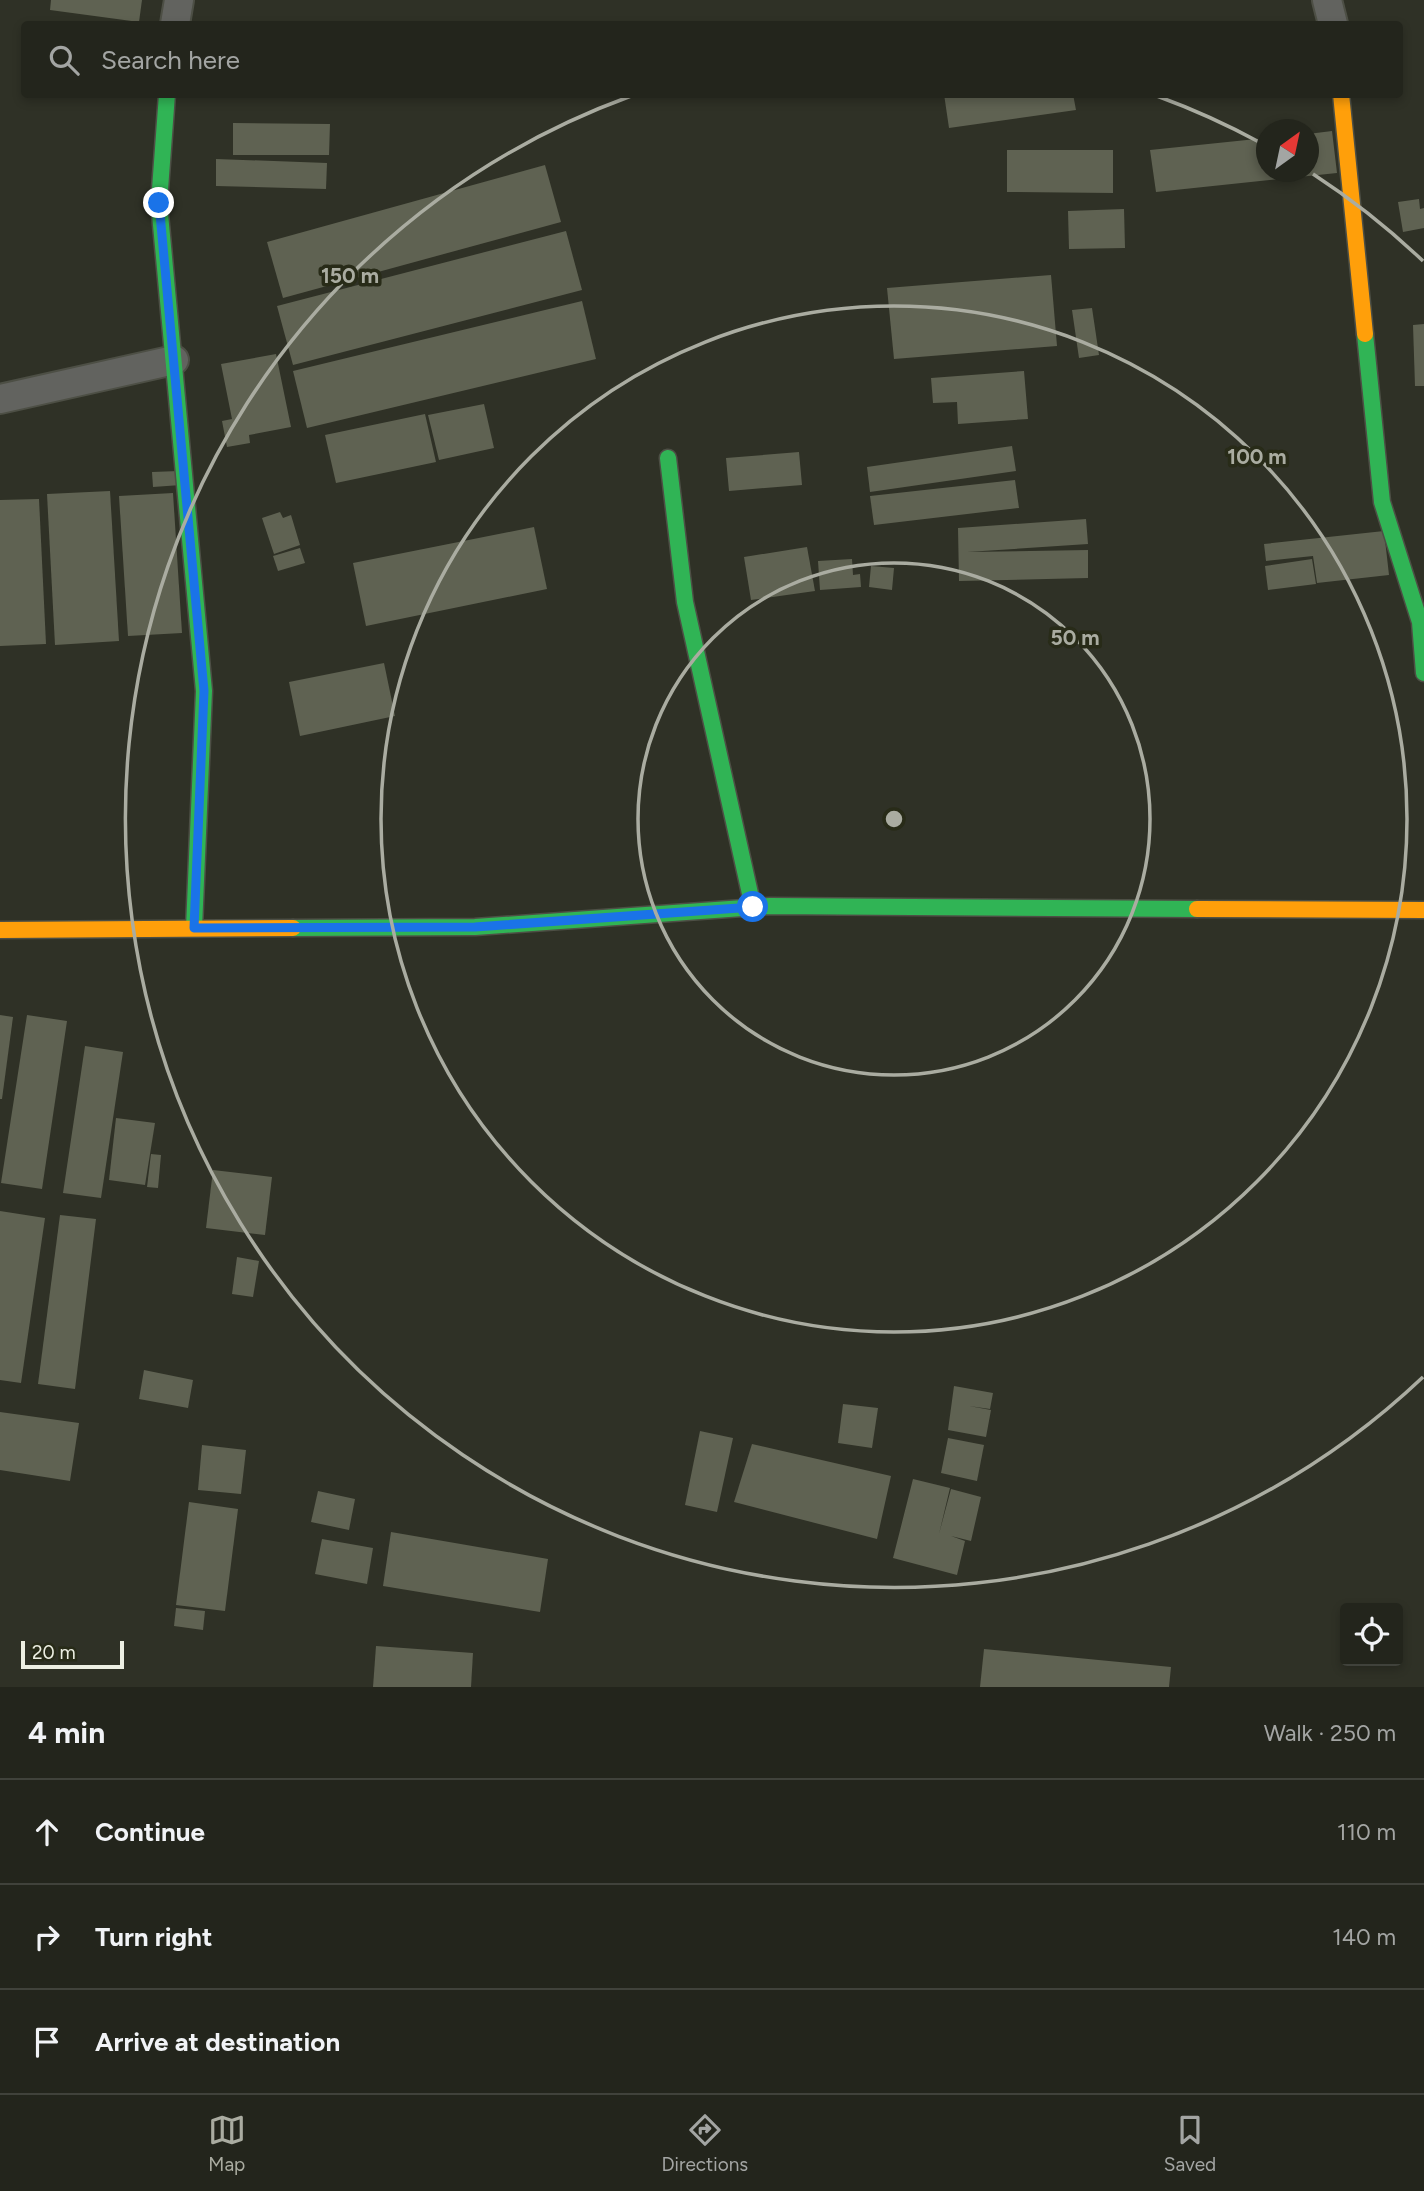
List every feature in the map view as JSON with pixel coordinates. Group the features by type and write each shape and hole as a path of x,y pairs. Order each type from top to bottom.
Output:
{"street":[{"path":"176,21 179,0"},
{"path":"1327,0 1333,21"},
{"path":"167,98 159,203 204,691 194,928"},
{"path":"1341,98 1382,502 1420,622 1424,673"},
{"path":"0,399 174,360"},
{"path":"668,458 685,602 753,907"},
{"path":"0,930 475,927 753,907 1424,910"}],"building":[{"path":"51,0 142,0 139,21 50,10"},
{"path":"945,98 1074,98 1076,110 949,128"},
{"path":"233,123 330,124 329,155 233,155"},
{"path":"1332,131 1337,173 1319,175 1319,133"},
{"path":"1256,139 1256,182 1156,192 1150,150"},
{"path":"1007,150 1113,150 1113,193 1007,192"},
{"path":"216,159 327,163 326,189 216,186"},
{"path":"545,165 561,222 283,298 267,242"},
{"path":"1419,199 1420,209 1424,208 1424,228 1403,232 1398,202"},
{"path":"1124,209 1125,248 1069,249 1068,211"},
{"path":"566,231 582,290 293,365 277,306"},
{"path":"1051,275 1057,346 894,359 887,288"},
{"path":"582,301 596,359 307,428 293,371"},
{"path":"1092,308 1099,355 1079,358 1072,310"},
{"path":"1424,324 1424,386 1415,386 1413,325"},
{"path":"276,354 291,427 249,435 250,443 227,447 222,421 232,419 221,364"},
{"path":"1024,371 1028,419 958,424 957,402 933,403 931,378"},
{"path":"484,404 494,448 439,460 428,415"},
{"path":"425,414 436,462 336,483 325,435"},
{"path":"1012,446 1016,471 870,492 867,467"},
{"path":"799,452 802,485 729,491 726,458"},
{"path":"179,471 181,485 153,487 152,472"},
{"path":"1015,480 1019,508 874,525 870,496"},
{"path":"110,491 119,641 55,645 47,494"},
{"path":"173,493 182,633 128,636 119,496"},
{"path":"39,499 46,644 0,646 0,500"},
{"path":"280,512 283,518 291,515 300,545 274,554 262,518"},
{"path":"1086,519 1088,544 967,552 1088,550 1088,578 959,581 958,528"},
{"path":"534,527 547,589 366,626 353,563"},
{"path":"1384,531 1389,575 1317,583 1313,556 1266,561 1264,544"},
{"path":"807,547 815,591 751,600 744,557"},
{"path":"300,548 305,563 278,571 273,556"},
{"path":"852,559 853,575 860,574 861,587 820,590 818,561"},
{"path":"1312,559 1316,584 1268,590 1265,566"},
{"path":"871,566 894,568 892,590 869,587"},
{"path":"384,663 395,716 300,736 289,682"},
{"path":"0,1015 13,1017 2,1099 0,1099"},
{"path":"27,1015 67,1021 42,1189 1,1183"},
{"path":"85,1046 123,1052 101,1198 63,1193"},
{"path":"116,1118 155,1123 145,1185 109,1180"},
{"path":"151,1154 161,1155 158,1188 147,1187"},
{"path":"213,1170 272,1177 265,1235 206,1228"},
{"path":"0,1211 45,1218 21,1383 0,1380"},
{"path":"60,1215 96,1219 75,1389 38,1384"},
{"path":"237,1257 259,1261 253,1297 232,1294"},
{"path":"144,1370 193,1380 188,1408 139,1399"},
{"path":"954,1386 993,1393 990,1409 969,1406 991,1410 986,1437 948,1430"},
{"path":"843,1404 878,1408 872,1448 838,1443"},
{"path":"0,1412 79,1423 70,1481 0,1470"},
{"path":"700,1431 733,1438 717,1512 685,1505"},
{"path":"948,1438 984,1445 977,1481 941,1473"},
{"path":"752,1444 891,1476 877,1539 734,1502"},
{"path":"202,1445 246,1450 241,1494 198,1490"},
{"path":"913,1479 950,1488 939,1534 951,1489 981,1497 971,1541 951,1536 965,1541 957,1575 893,1558"},
{"path":"318,1491 355,1499 349,1530 311,1522"},
{"path":"189,1502 238,1509 225,1611 176,1605"},
{"path":"391,1532 548,1559 540,1612 383,1586"},
{"path":"322,1539 373,1548 367,1584 315,1574"},
{"path":"176,1608 205,1611 203,1630 174,1626"},
{"path":"376,1646 473,1653 471,1687 373,1687"},
{"path":"984,1649 1171,1667 1169,1687 980,1687"}],"traffic: fast":[{"path":"167,98 159,203 204,691 194,928"},
{"path":"1365,334 1382,502 1420,622 1424,673"},
{"path":"668,458 685,602 753,907"},
{"path":"293,928 475,927 770,906 1197,909"}],"traffic: slow":[{"path":"1341,98 1365,334"},
{"path":"1197,909 1424,910"},
{"path":"0,930 293,928"}],"route":[{"path":"159,203 204,691 194,928 475,927 753,907"}]}
